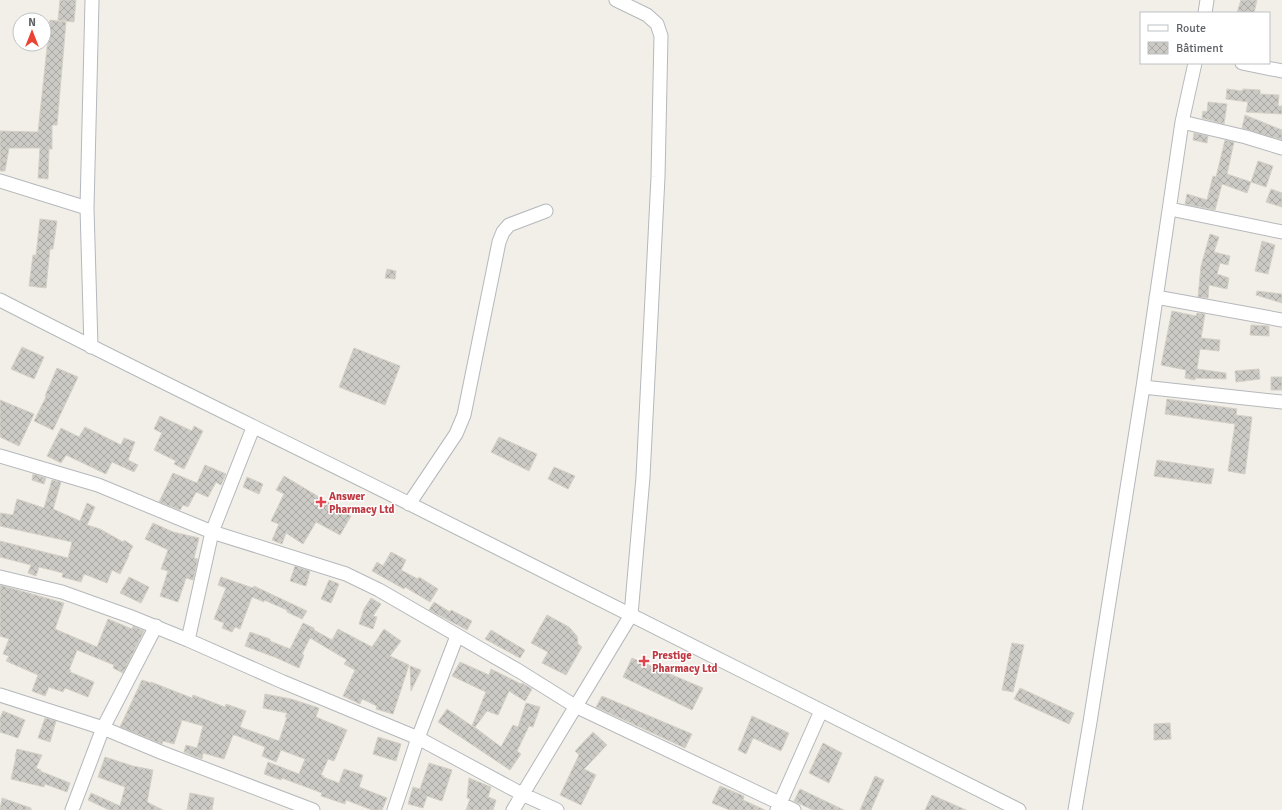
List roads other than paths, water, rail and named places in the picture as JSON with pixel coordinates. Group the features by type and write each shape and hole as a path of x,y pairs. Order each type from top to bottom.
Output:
{"street":[{"path":"90,347 87,208 92,0"},
{"path":"513,810 631,615 642,477 658,178 661,36 657,24 647,15 616,0"},
{"path":"1205,12 1207,0"},
{"path":"1075,810 1092,715 1143,387 1182,122 1195,64"},
{"path":"1246,64 1282,72"},
{"path":"1182,122 1246,136 1282,148"},
{"path":"0,181 87,208"},
{"path":"1170,209 1282,232"},
{"path":"409,504 456,434 464,415 503,232 510,225 546,211"},
{"path":"1156,297 1282,320"},
{"path":"0,300 90,347 180,389 253,428 409,504 1020,810"},
{"path":"1143,387 1282,402"},
{"path":"188,640 212,532 253,428"},
{"path":"0,456 98,485 212,532 346,574 379,590 519,671 575,706 779,807 794,810"},
{"path":"0,577 62,592 156,626 283,682 418,738 522,794 557,810"},
{"path":"72,810 103,728 156,626"},
{"path":"394,810 418,738 457,636"},
{"path":"0,695 103,728 163,753 313,810"},
{"path":"779,807 821,711"}],"place":[{"name":"Answer Pharmacy Ltd","path":"321,502"},
{"name":"Prestige Pharmacy Ltd","path":"644,661"}]}
